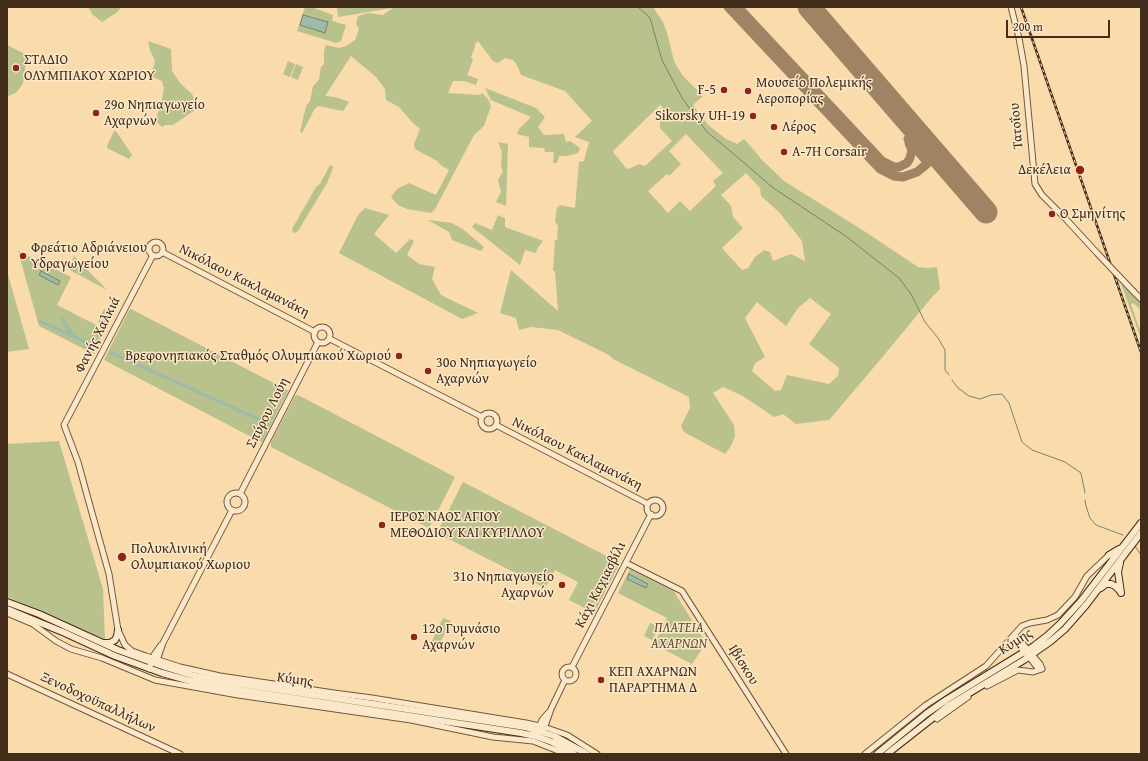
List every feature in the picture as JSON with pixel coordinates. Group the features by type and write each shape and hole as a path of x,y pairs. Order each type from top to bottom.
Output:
{"main road":[{"name":"Κύμης","path":"887,754 948,706 1028,653 1048,636 1072,612 1141,523"},
{"name":"Κύμης","path":"877,754 946,700 1051,641 1065,629 1097,592 1141,533"},
{"path":"1109,555 1123,546"},
{"path":"1097,592 1104,585 1109,584 1115,586 1121,593 1118,572 1122,558"},
{"name":"Κύμης","path":"7,602 39,614 103,644 153,664"},
{"name":"Κύμης","path":"7,609 115,656 221,681 482,720 540,731 563,740 586,754"},
{"path":"103,644 110,643 115,640 118,630"},
{"name":"Κύμης","path":"540,731 561,747 574,754"}],"street":[{"name":"Τατοΐου","path":"1011,7 1024,66 1035,184 1042,195 1141,299"},
{"path":"155,242 159,243 162,246 162,252 158,256 150,253 149,249 151,244 155,242"},
{"name":"Νικόλαου Κακλαμανάκη","path":"162,252 315,332"},
{"name":"Φανής Χαλκιά","path":"118,630 109,574 78,462 64,425 153,255"},
{"path":"321,327 326,328 330,334 330,339 324,343 318,342 314,338 315,332 321,327"},
{"path":"330,339 482,418"},
{"name":"Σπύρου Λούη","path":"240,494 318,342"},
{"path":"486,413 492,414 496,419 496,425 492,428 485,428 482,424 482,418 486,413"},
{"name":"Νικόλαου Κακλαμανάκη","path":"496,425 648,504"},
{"path":"235,493 240,494 245,500 244,506 239,510 232,510 228,504 228,498 235,493"},
{"path":"652,500 656,500 662,505 663,508 661,513 656,515 651,514 648,511 648,504 652,500"},
{"path":"118,630 122,641 128,648 153,664 159,648 232,510"},
{"name":"Κάχι Καχιασβίλι","path":"572,667 651,514"},
{"path":"865,754 926,705 986,666 1025,624 1047,620 1058,615 1075,597 1087,576 1109,555"},
{"name":"Ιβίσκου","path":"626,563 682,591 786,754"},
{"path":"7,613 29,622 56,641 71,649 102,658 155,680 238,695 411,720 493,737 533,741 566,754"},
{"path":"892,754 938,717 987,685 1018,670 1033,672 1042,669 1040,664 1028,653 1018,638 1013,636"},
{"path":"567,667 572,667 576,670 576,677 570,681 565,680 562,676 562,670 567,667"},
{"name":"Ξενοδοχοϋπαλλήλων","path":"7,674 180,754"},
{"path":"565,680 540,731 570,737 597,754"}],"green space":[{"path":"88,7 122,7 102,22 92,14"},
{"path":"305,7 311,7 333,15 332,21 346,25 341,41 336,43 297,31"},
{"path":"337,7 392,7 392,8 338,17"},
{"path":"394,7 653,7 663,22 674,61 682,75 703,96 693,105 708,125 726,139 737,144 744,139 760,158 784,181 918,267 937,267 940,289 829,420 796,424 783,414 774,417 743,396 723,387 713,393 734,425 735,436 731,446 725,454 684,432 681,426 690,408 689,397 558,330 531,327 519,330 516,318 500,313 511,270 558,311 555,271 553,271 555,240 557,240 558,226 555,222 557,207 559,207 559,205 575,208 579,162 584,161 589,142 575,137 592,121 565,91 521,75 513,60 505,58 498,63 493,61 478,41 475,44 471,57 473,60 467,75 478,79 476,85 464,81 453,81 448,93 480,95 482,93 488,99 491,106 484,126 474,135 435,209 431,213 407,209 398,205 391,197 397,189 409,183 436,195 449,170 437,161 415,149 414,144 420,129 399,107 386,100 385,89 376,77 351,56 325,96 335,97 349,102 343,111 318,106 314,110 302,133 300,132 306,106 310,101 313,86 319,80 321,67 324,64 324,51 326,45 339,48 346,46 355,40 359,29 356,24 358,16 368,13 383,15","holes":["660,105 667,113 660,122 660,128 672,141 645,166 639,164 629,169 626,168 613,151","686,134 723,173 713,181 716,186 690,211 680,201 668,213 648,191 667,174 669,176 681,164 669,151","746,173 760,188 761,196 779,212 802,241 805,261 791,254 773,261 770,252 764,250 755,257 748,268 742,270 722,248 743,228 733,217 731,206 721,195","810,298 831,314 809,344 839,368 838,376 829,384 787,375 781,390 775,391 752,371 755,363 765,357 745,318 757,302 786,326 798,308"]},
{"path":"148,41 171,49 172,71 180,83 192,94 198,108 173,125 165,125 162,127 155,120 161,105 164,88 162,81 151,76 155,61"},
{"name":"ΣΤΑΔΙΟ ΟΛΥΜΠΙΑΚΟΥ ΧΩΡΙΟΥ","path":"7,45 27,55 23,83 17,92 7,97"},
{"path":"288,61 295,64 290,77 283,74"},
{"path":"296,64 303,67 298,80 291,77"},
{"path":"485,88 536,108 545,117 538,127 544,135 564,134 566,142 570,141 580,148 578,153 567,156 559,156 557,163 553,163 554,152 545,152 544,148 529,147 529,137 517,134 519,129 531,117 491,100"},
{"path":"114,131 116,131 132,155 129,159 107,148"},
{"path":"498,142 508,144 506,206 496,202 501,192 498,180 503,171 501,167 502,152"},
{"path":"330,165 333,168 327,183 298,231 295,233 293,232 292,229"},
{"path":"365,208 389,215 374,234 396,253 410,239 414,241 407,255 419,264 435,267 432,279 441,295 478,313 462,319 339,253 358,215"},
{"path":"498,215 505,218 505,227 543,241 536,253 525,250 520,265 472,227 475,223 492,230"},
{"path":"428,220 452,223 464,230 484,247 481,251 452,240 449,232"},
{"path":"18,251 71,277 57,305 106,330 94,354 39,326"},
{"path":"74,256 107,290 68,269"},
{"path":"7,271 29,349 7,352"},
{"path":"1120,281 1141,302 1141,310 1133,303 1131,304 1141,333 1141,339"},
{"path":"104,309 112,313 105,326 98,322"},
{"path":"131,309 288,391 263,441 261,442 104,360 129,310"},
{"path":"298,395 455,477 429,528 271,447 271,442 295,396"},
{"path":"59,441 103,589 105,640 7,597 7,444"},
{"path":"463,482 620,563 594,613 569,600 578,582 555,570 545,588 437,533"},
{"name":"ΠΛΑΤΕΙΑ ΑΧΑΡΝΩΝ","path":"630,569 673,590 706,643 692,664 654,644 667,618 618,593"},
{"path":"443,618 451,621 435,653 428,649"},
{"path":"650,623 659,627 652,640 644,636"}],"shaded area":[{"path":"303,15 328,22 325,33 300,25"},
{"path":"41,271 60,281 58,285 39,275"},
{"path":"629,574 648,584 646,588 627,579"}],"waterway":[{"path":"638,7 650,18 662,60 682,98 707,132 772,187 847,237 899,278 911,294 925,322 938,338 945,350 945,370 949,375"},
{"path":"62,319 72,335"},
{"path":"40,321 97,347"},
{"path":"111,353 263,421 267,425"},
{"path":"952,380 958,388 969,396 980,399 991,395 1002,394 1009,403 1022,442 1032,450 1065,462 1081,473 1085,493"},
{"path":"1085,500 1090,518 1096,525 1123,535"},
{"path":"1135,546 1141,555"}],"taxiway":[{"path":"728,7 880,169 894,176 903,177 917,172 928,163 908,139"},
{"path":"738,7 882,161 894,167 899,167 907,163 912,150 909,143"}],"runway":[{"path":"809,7 986,212"}],"railway":[{"path":"1021,7 1141,352"}],"place":[{"name":"ΣΤΑΔΙΟ ΟΛΥΜΠΙΑΚΟΥ ΧΩΡΙΟΥ","path":"16,68"},
{"name":"F-5","path":"724,90"},
{"name":"Μουσείο Πολεμικής Αεροπορίας","path":"748,91"},
{"name":"29ο Νηπιαγωγείο Αχαρνών","path":"96,113"},
{"name":"Sikorsky UH-19","path":"753,116"},
{"name":"Λέρος","path":"774,127"},
{"name":"A-7H Corsair","path":"784,152"},
{"name":"Δεκέλεια","path":"1080,170"},
{"name":"Ο Σμηνίτης","path":"1052,214"},
{"name":"Φρεάτιο Αδριάνειου Υδραγωγείου","path":"23,256"},
{"name":"Βρεφονηπιακός Σταθμός Ολυμπιακού Χωριού","path":"399,356"},
{"name":"30ο Νηπιαγωγείο Αχαρνών","path":"428,371"},
{"name":"ΙΕΡΟΣ ΝΑΟΣ ΑΓΙΟΥ ΜΕΘΟΔΙΟΥ ΚΑΙ ΚΥΡΙΛΛΟΥ","path":"382,525"},
{"name":"Πολυκλινική Ολυμπιακού Χωριου","path":"122,557"},
{"name":"31ο Νηπιαγωγείο Αχαρνών","path":"562,585"},
{"name":"12ο Γυμνάσιο Αχαρνών","path":"414,637"},
{"name":"ΚΕΠ ΑΧΑΡΝΩΝ ΠΑΡΑΡΤΗΜΑ Δ","path":"601,680"}]}
